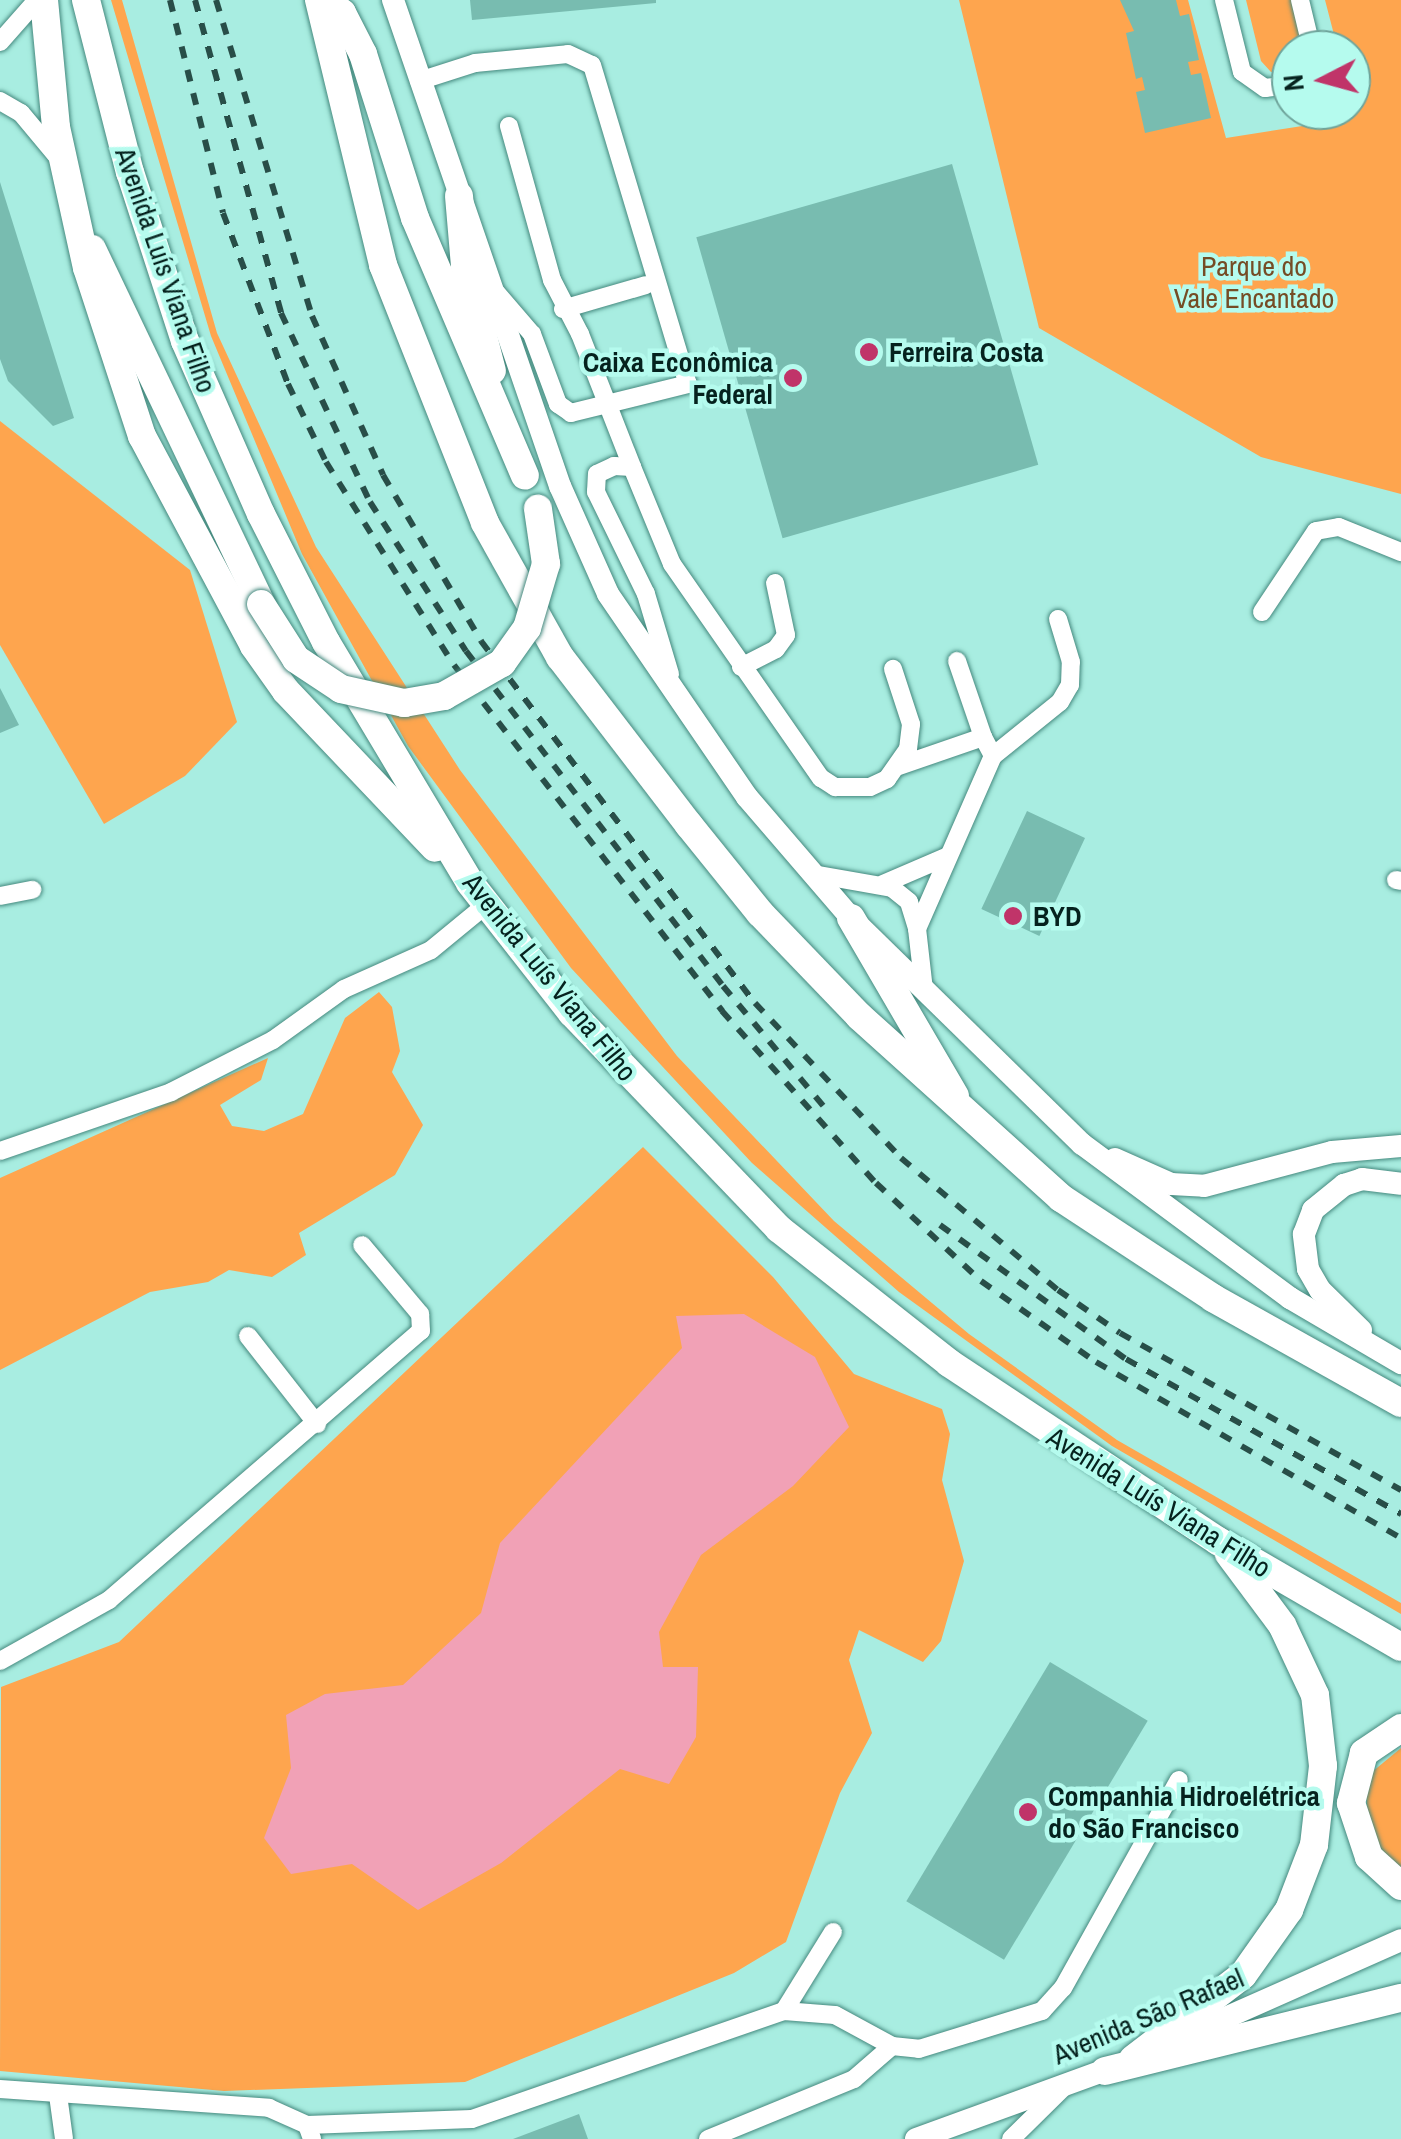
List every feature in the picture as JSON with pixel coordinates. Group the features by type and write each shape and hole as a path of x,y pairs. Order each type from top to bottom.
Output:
{"highway":[{"path":"41,0 66,173 97,309 142,436 254,646 326,734 479,894"},
{"name":"Avenida Luís Viana Filho","path":"86,0 130,172 214,409 326,642 479,894 572,1013 779,1229 1022,1418 1218,1541 1401,1647"},
{"path":"82,230 261,604 296,659 340,689 404,703 444,696 502,663 527,628 546,564 538,509 414,218 363,54 342,13 321,0"},
{"path":"321,0 382,264 429,392 486,523 560,657 760,913 971,1123 1133,1250 1401,1402"},
{"path":"459,196 480,331 525,476"},
{"path":"852,918 971,1123"},
{"path":"1133,2059 1244,1975 1302,1881 1320,1808 1321,1730 1302,1659 1218,1541"},
{"path":"1401,1728 1364,1752 1351,1803 1369,1858 1401,1886"},
{"path":"1105,2071 1401,1998"}],"main road":[{"path":"393,0 530,411 608,594 682,708 852,918 1082,1144 1274,1286 1393,1358"},
{"path":"1082,1144 1184,1186 1256,1176 1332,1152 1401,1146"},
{"path":"1393,1358 1320,1290 1308,1270 1304,1234 1312,1210 1344,1186 1362,1179 1401,1184"},
{"name":"Avenida São Rafael","path":"916,2139 1105,2071 1401,1940"}],"street":[{"path":"0,42 41,0"},
{"path":"1224,0 1242,72 1265,88 1271,87"},
{"path":"1300,0 1307,30"},
{"path":"419,81 475,63 568,54 592,65 604,88 690,375 684,388 579,414 563,409 532,334 485,280"},
{"path":"0,101 35,128 66,173"},
{"path":"508,126 563,309 610,408 661,541 741,666 835,787 870,787 899,766 984,736"},
{"path":"563,309 646,285"},
{"path":"632,468 604,468 596,492 646,594 682,708"},
{"path":"1262,612 1316,531 1340,527 1401,552"},
{"path":"741,666 776,649 786,635 775,584"},
{"path":"917,928 993,756 1060,702 1070,685 1072,662 1058,619"},
{"path":"957,661 993,756"},
{"path":"893,669 912,736 899,766"},
{"path":"814,874 879,884 907,878 946,856"},
{"path":"879,884 908,902 917,928 925,992"},
{"path":"0,896 32,890"},
{"path":"0,1151 189,1083 273,1040 344,990 431,950 479,894"},
{"path":"0,1661 109,1600 317,1424 423,1325 362,1245"},
{"path":"248,1336 317,1424"},
{"path":"0,2089 245,2104 310,2132 472,2119 784,2011 835,2015 892,2046 942,2046 1042,2011 1063,1988 1179,1780"},
{"path":"784,2011 833,1932"},
{"path":"708,2139 854,2080 892,2046"},
{"path":"1011,2139 1066,2084"},
{"path":"58,2095 64,2139"}],"green space":[{"path":"111,0 122,0 217,333 316,547 460,770 677,1056 834,1221 969,1334 1117,1440 1401,1603 1401,1614 1112,1446 899,1292 752,1163 571,968 408,746 302,554 211,336"},
{"name":"Parque do Vale Encantado","path":"959,0 1188,0 1226,138 1277,130 1371,130 1371,30 1333,30 1325,0 1401,0 1401,494 1261,457 1039,328"},
{"path":"1246,0 1293,0 1300,30 1271,30 1271,72 1261,61"},
{"path":"0,421 190,570 237,722 185,776 104,824 0,645"},
{"path":"379,992 392,1007 400,1051 392,1072 423,1125 395,1175 299,1233 306,1255 272,1277 229,1270 208,1282 150,1292 0,1370 0,1178 268,1058 261,1080 220,1105 232,1126 264,1131 303,1114 345,1018"},
{"path":"643,1147 773,1277 854,1374 942,1409 950,1434 942,1480 964,1561 941,1641 923,1662 859,1630 849,1660 872,1733 840,1793 786,1942 734,1973 465,2082 224,2091 0,2071 1,1687 119,1642"},
{"path":"1401,1748 1401,1873 1389,1866 1369,1832 1366,1791 1372,1772"}],"shaded area":[{"path":"744,1314 815,1357 849,1427 793,1486 701,1555 659,1632 663,1667 698,1667 696,1737 669,1784 620,1769 501,1863 418,1910 352,1864 291,1874 264,1838 291,1768 286,1715 325,1694 403,1685 481,1613 500,1543 682,1348 676,1316"}],"building":[{"path":"470,0 656,0 656,3 472,20"},
{"path":"1120,0 1176,0 1180,16 1189,14 1199,60 1188,62 1191,75 1201,73 1211,118 1145,133 1136,92 1145,90 1142,77 1136,79 1126,33 1134,31"},
{"name":"Ferreira Costa","path":"952,164 1038,465 783,538 696,237"},
{"path":"0,182 74,418 53,426 8,381 0,359"},
{"path":"0,688 19,725 0,733"},
{"path":"1027,811 1085,838 1039,936 981,909"},
{"name":"Companhia Hidroelétrica do São Francisco","path":"1050,1662 1148,1721 1004,1960 906,1901"},
{"path":"579,2114 588,2139 513,2139"}],"railway":[{"path":"170,0 223,213 288,384 326,462 454,665 722,1011 876,1183 981,1281 1096,1362 1401,1538"},
{"path":"195,0 281,313 370,502 466,651 723,986 831,1115"},
{"path":"216,0 312,316 383,475 481,641 755,1003 901,1158 1058,1290 1120,1333 1401,1490"},
{"path":"940,1225 1126,1359 1401,1514"}],"place":[{"name":"Ferreira Costa","path":"869,352"},
{"name":"Caixa Econômica Federal","path":"793,378"},
{"name":"BYD","path":"1013,916"},
{"name":"Companhia Hidroelétrica do São Francisco","path":"1028,1812"}]}
